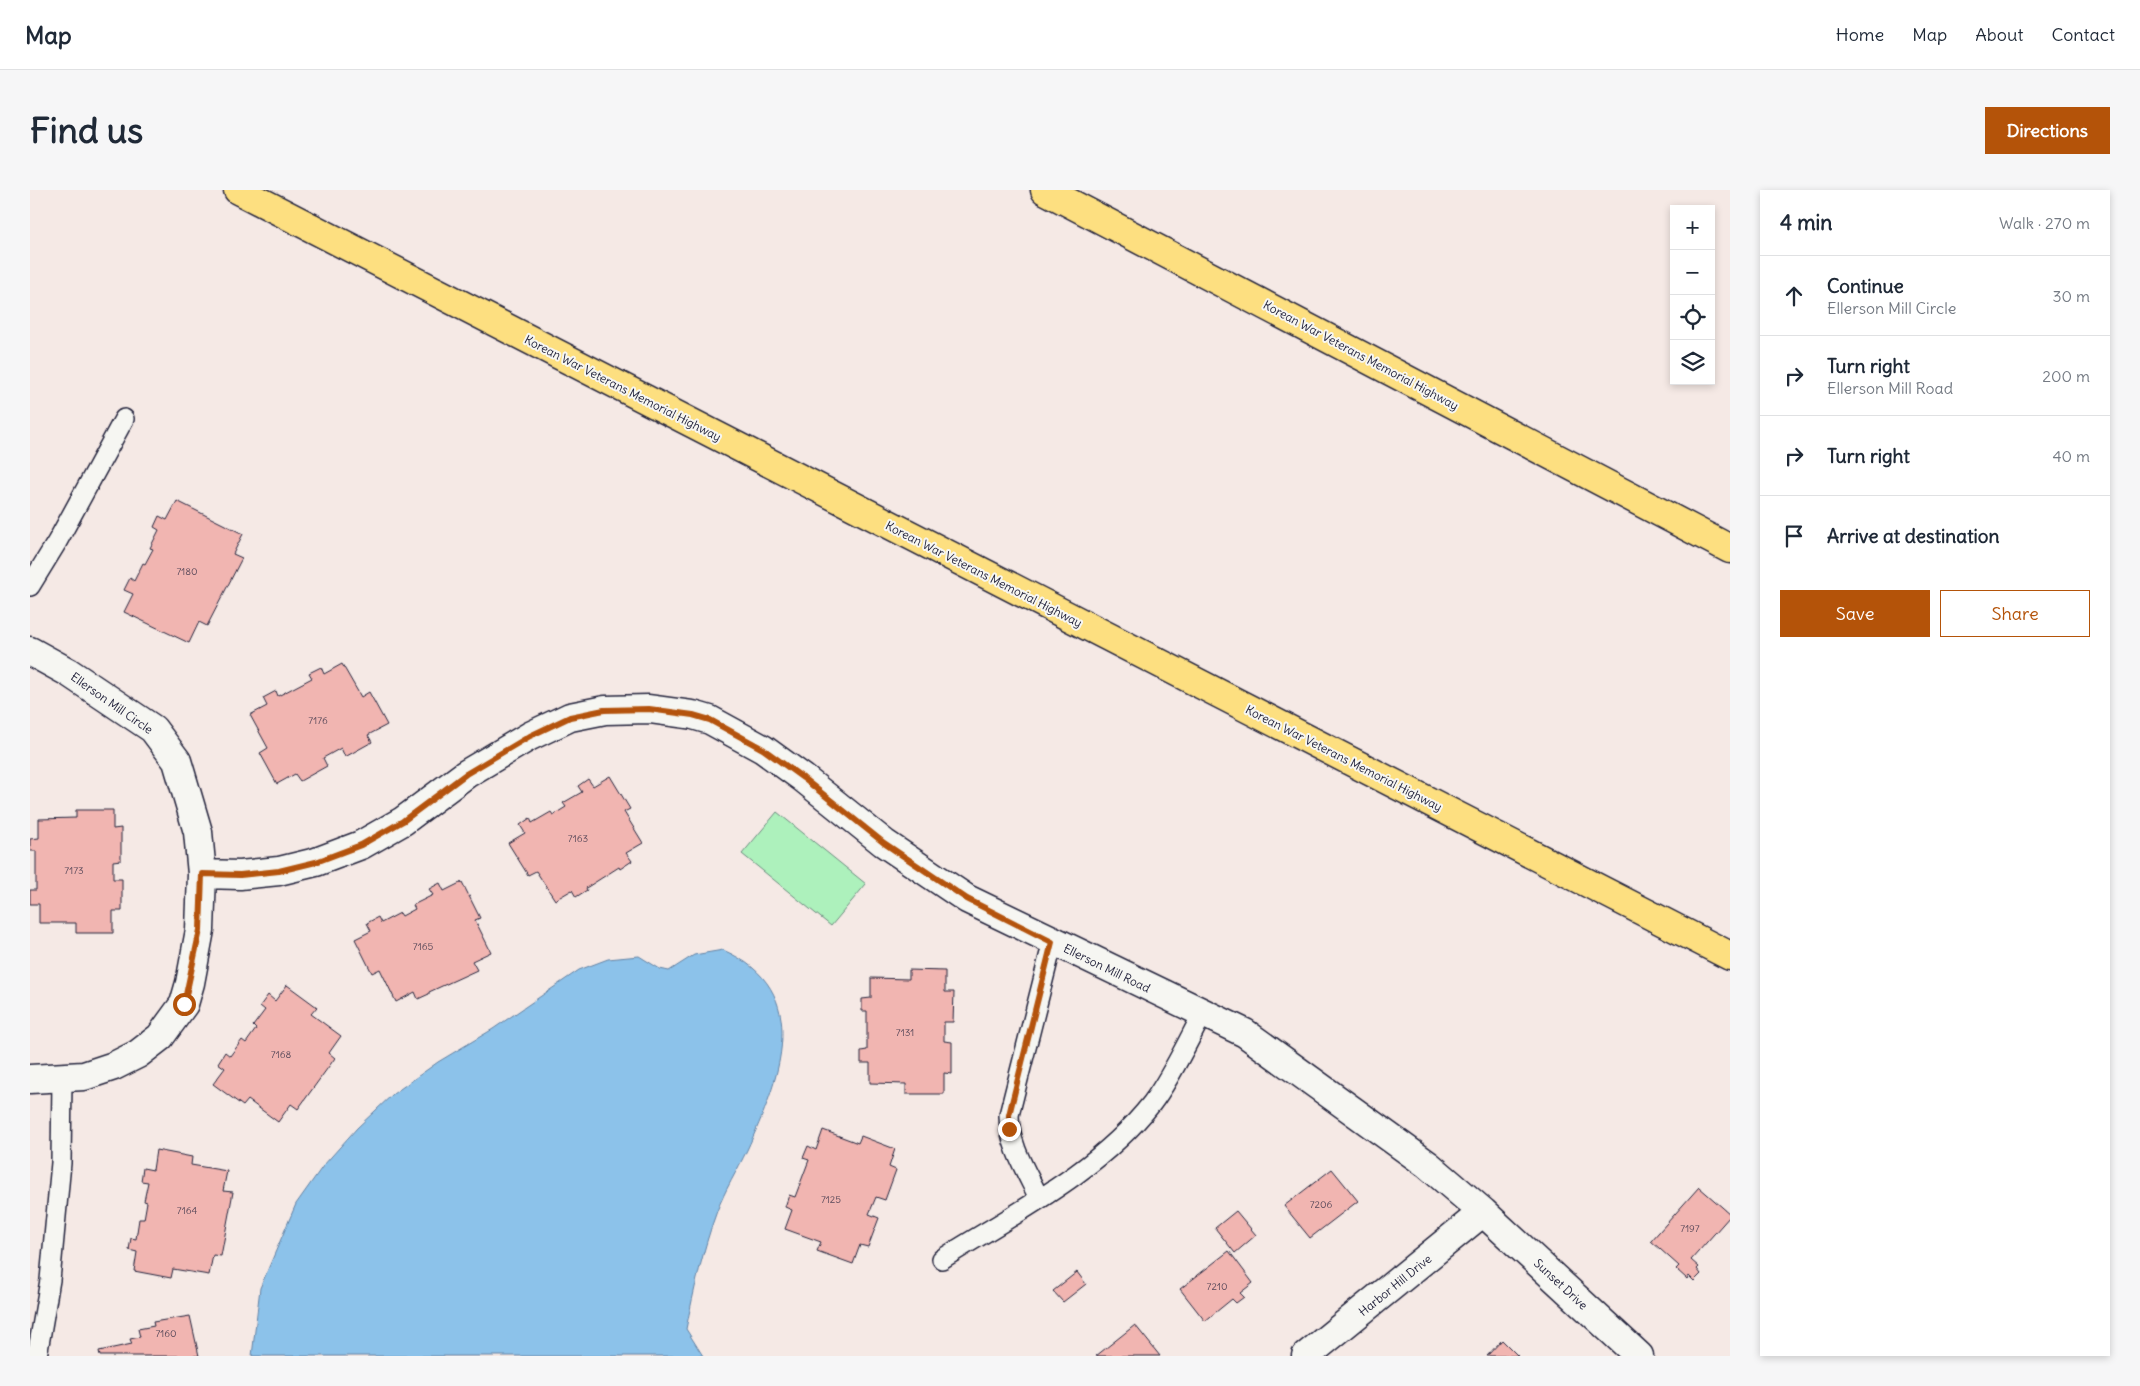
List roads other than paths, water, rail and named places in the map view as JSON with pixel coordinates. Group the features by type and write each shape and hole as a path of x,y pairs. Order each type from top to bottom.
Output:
{"highway":[{"name":"Korean War Veterans Memorial Highway","path":"238,190 1730,956"},
{"name":"Korean War Veterans Memorial Highway","path":"1045,190 1730,548"}],"street":[{"name":"Ellerson Mill Circle","path":"30,650 68,672 153,729 177,761 198,832 202,874 200,930 184,1004 160,1037 138,1054 114,1066 84,1076 30,1079"},
{"name":"Ellerson Mill Road","path":"202,874 250,874 279,871 316,862 361,845 403,821 466,774 530,736 570,717 604,710 649,709 693,715 710,720 763,749 803,778 884,843 967,899 1052,942 1245,1033 1428,1166 1483,1212"},
{"name":"Harbor Hill Drive","path":"1306,1356 1483,1212"},
{"name":"Sunset Drive","path":"1483,1212 1639,1356"}],"lane":[{"path":"30,586 58,542 124,419"},
{"path":"1039,1198 1012,1141 1009,1129 1009,1115 1052,942"},
{"path":"942,1259 1092,1162 1123,1135 1153,1102 1203,1013"},
{"path":"37,1356 38,1302 60,1163 62,1078"}],"water":[{"path":"723,950 752,967 770,988 780,1013 782,1039 778,1067 770,1095 747,1150 717,1211 699,1270 686,1329 703,1356 252,1356 260,1288 296,1204 323,1166 357,1128 393,1094 438,1062 493,1029 579,970 608,959 639,956 660,969 669,971 694,955"}]}
